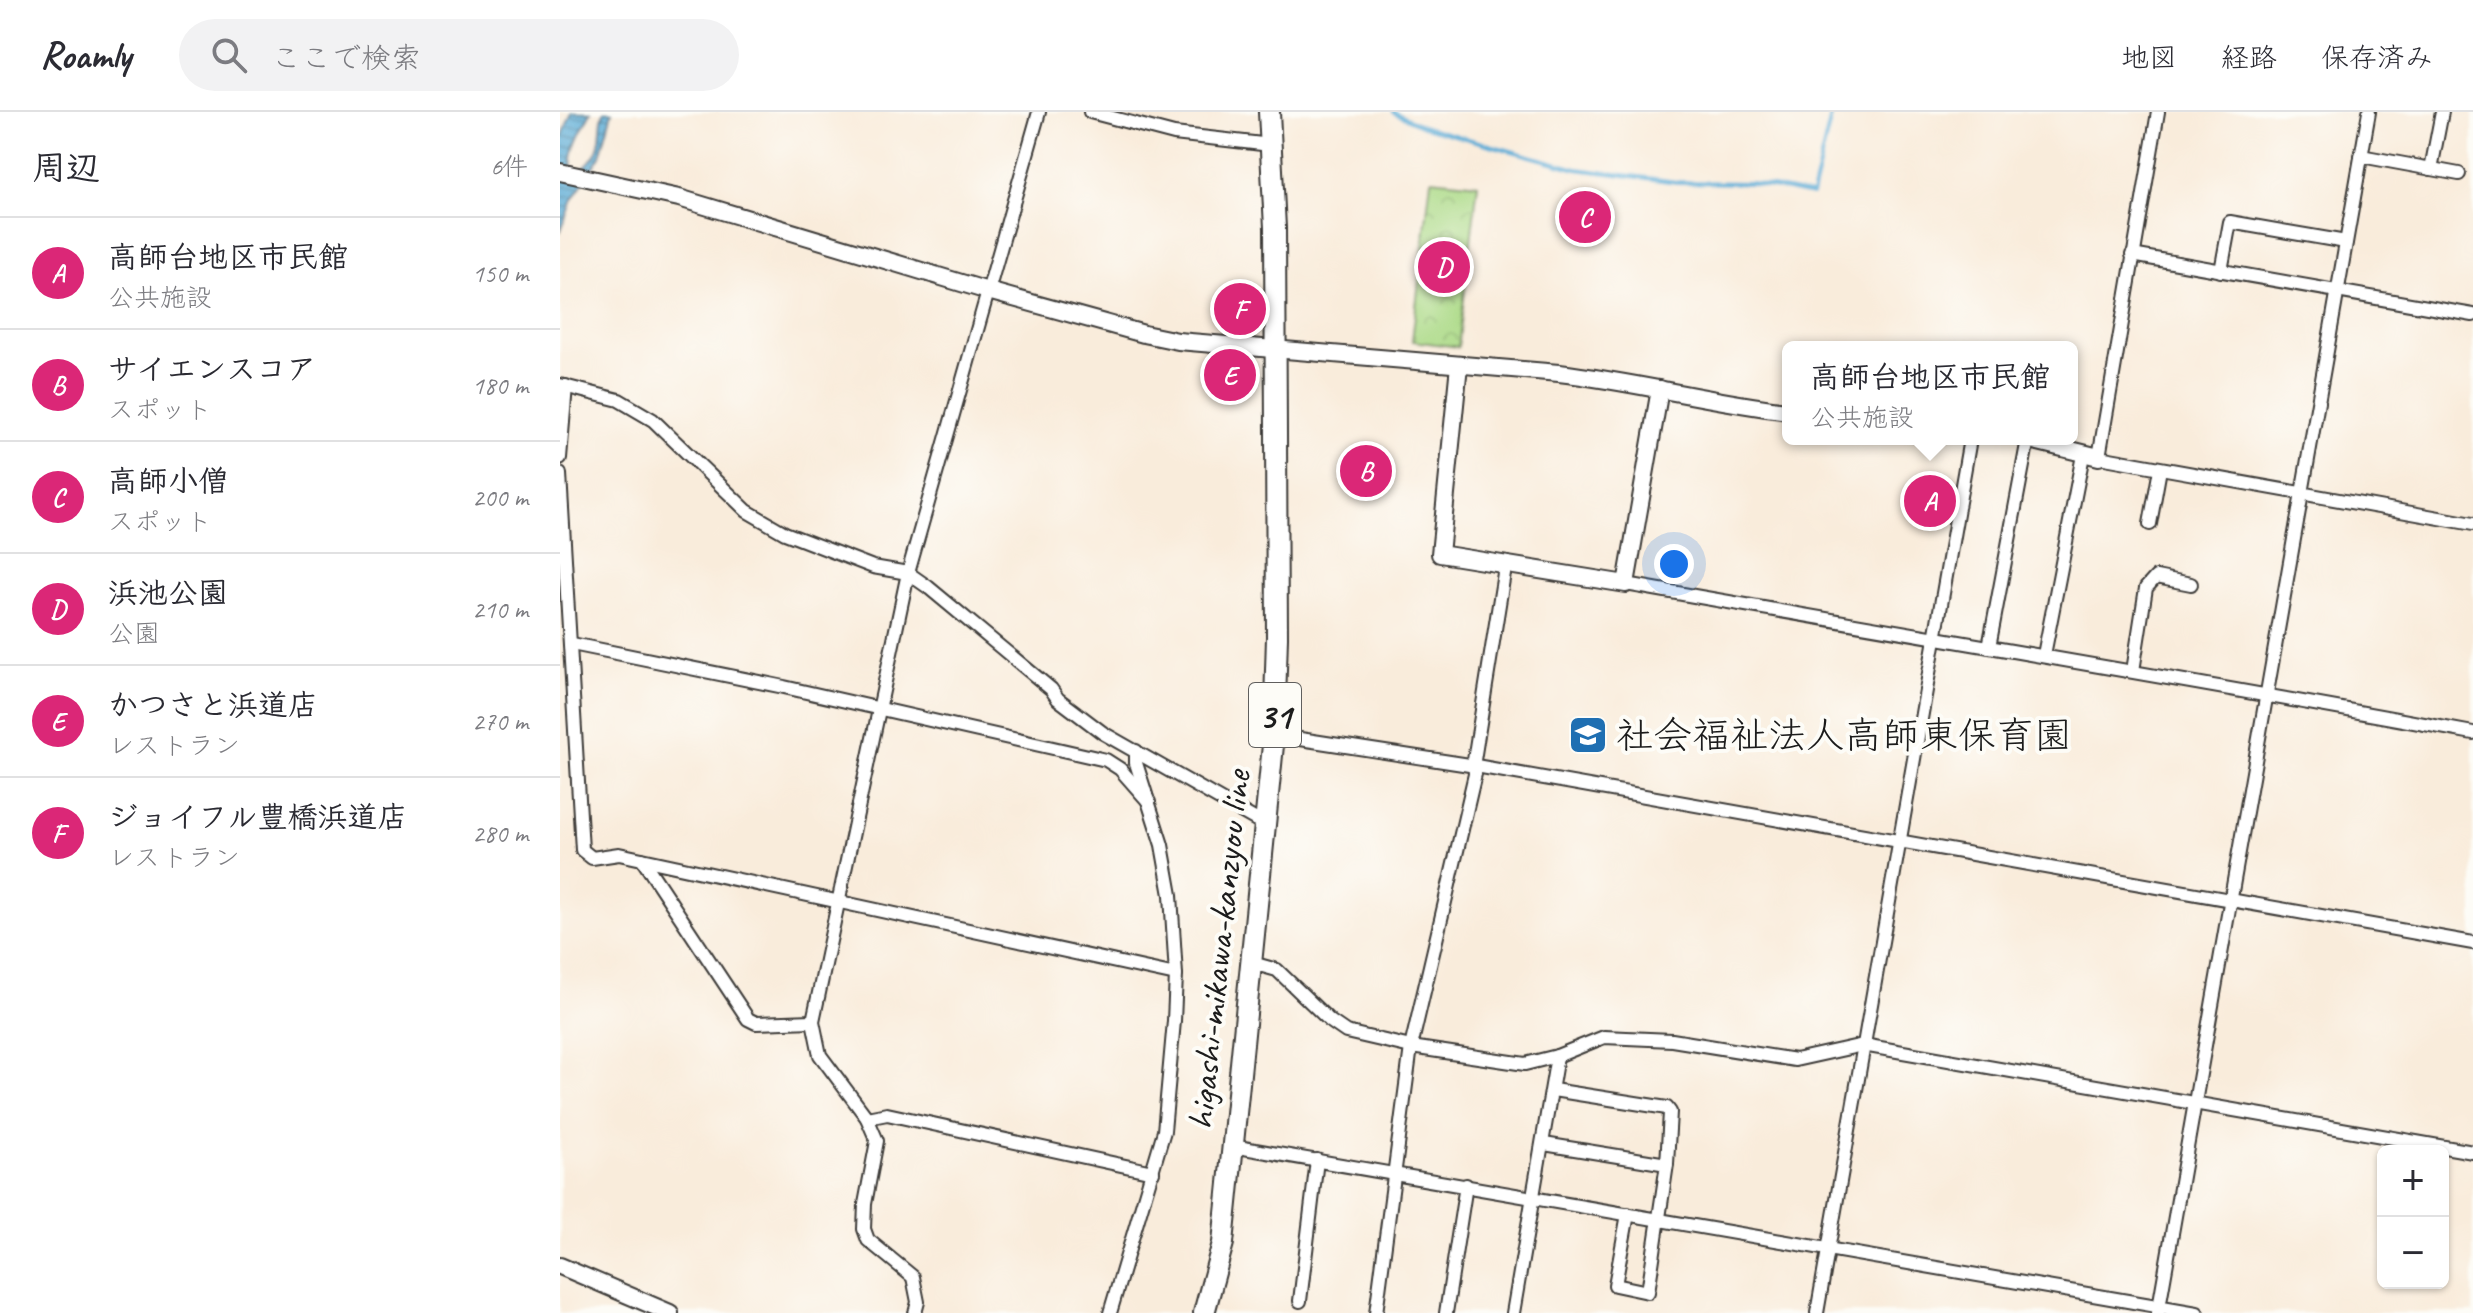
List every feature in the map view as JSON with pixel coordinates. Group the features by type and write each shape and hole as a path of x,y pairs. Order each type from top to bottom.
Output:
{"main road":[{"name":"higashi-mikawa-kanzyou line","path":"1204,1313 1223,1243 1274,735 1277,637 1275,228 1269,112"}],"street":[{"path":"915,1313 918,1302 913,1277 868,1240 864,1229 865,1204 877,1141 867,1118 820,1055 813,1021 908,573 1039,112"},
{"path":"1090,112 1174,134 1271,145"},
{"path":"2044,655 2091,456 2158,112"},
{"path":"2159,1310 2369,112"},
{"path":"2431,169 2442,112"},
{"path":"2361,156 2459,174"},
{"path":"560,172 679,198 988,291 1155,337 1616,380 1782,410"},
{"path":"2221,271 2230,222 2346,242"},
{"path":"2132,255 2473,315"},
{"path":"1459,365 1440,554 2044,655 2473,733"},
{"path":"560,458 563,385 619,400 653,420 747,511 785,533 873,567 908,573 1103,733 1265,825"},
{"path":"1626,584 1660,389"},
{"path":"1817,1313 1969,445"},
{"path":"1989,647 2026,445"},
{"path":"2050,445 2160,469 2473,524"},
{"path":"2150,524 2160,469"},
{"path":"560,474 582,850 592,858 619,854 1176,975"},
{"path":"1376,1313 1411,1047 1476,766 1474,760 1505,567"},
{"path":"2133,671 2146,588 2156,577 2191,584"},
{"path":"572,644 1012,736 1106,760 1120,769 1149,802"},
{"path":"1274,735 1476,766 2473,943"},
{"path":"1110,1313 1164,1131 1174,1021 1176,975 1171,895 1162,845 1136,763 1136,751"},
{"path":"642,859 748,1019 756,1023 813,1021"},
{"path":"1252,963 1277,970 1330,1021 1346,1032 1411,1047 1525,1064 1557,1056 1604,1037 1672,1040 1795,1060 1863,1045 2473,1152"},
{"path":"1513,1313 1557,1056"},
{"path":"1553,1090 1667,1108 1670,1112 1667,1164 1648,1292 1615,1285 1628,1214"},
{"path":"867,1118 887,1114 1153,1172"},
{"path":"1544,1144 1667,1164"},
{"path":"1232,1146 2159,1310 2197,1313"},
{"path":"1300,1301 1317,1160"},
{"path":"1446,1313 1466,1185"},
{"path":"560,1266 670,1313"}],"green space":[{"path":"1431,179 1478,184 1458,347 1412,341"}],"water":[{"path":"572,112 591,112 573,153 572,180 595,154 604,112 612,112 600,156 572,200 560,233 560,143"}],"waterway":[{"path":"1393,112 1425,127 1577,169 1677,182 1752,183 1812,195 1832,112"}],"place":[{"name":"高師小僧","path":"1585,217"},
{"name":"浜池公園","path":"1444,267"},
{"name":"ジョイフル豊橋浜道店","path":"1240,309"},
{"name":"かつさと浜道店","path":"1230,375"},
{"name":"サイエンスコア","path":"1366,471"},
{"name":"高師台地区市民館","path":"1930,501"},
{"name":"社会福祉法人高師東保育園","path":"1588,735"}]}
